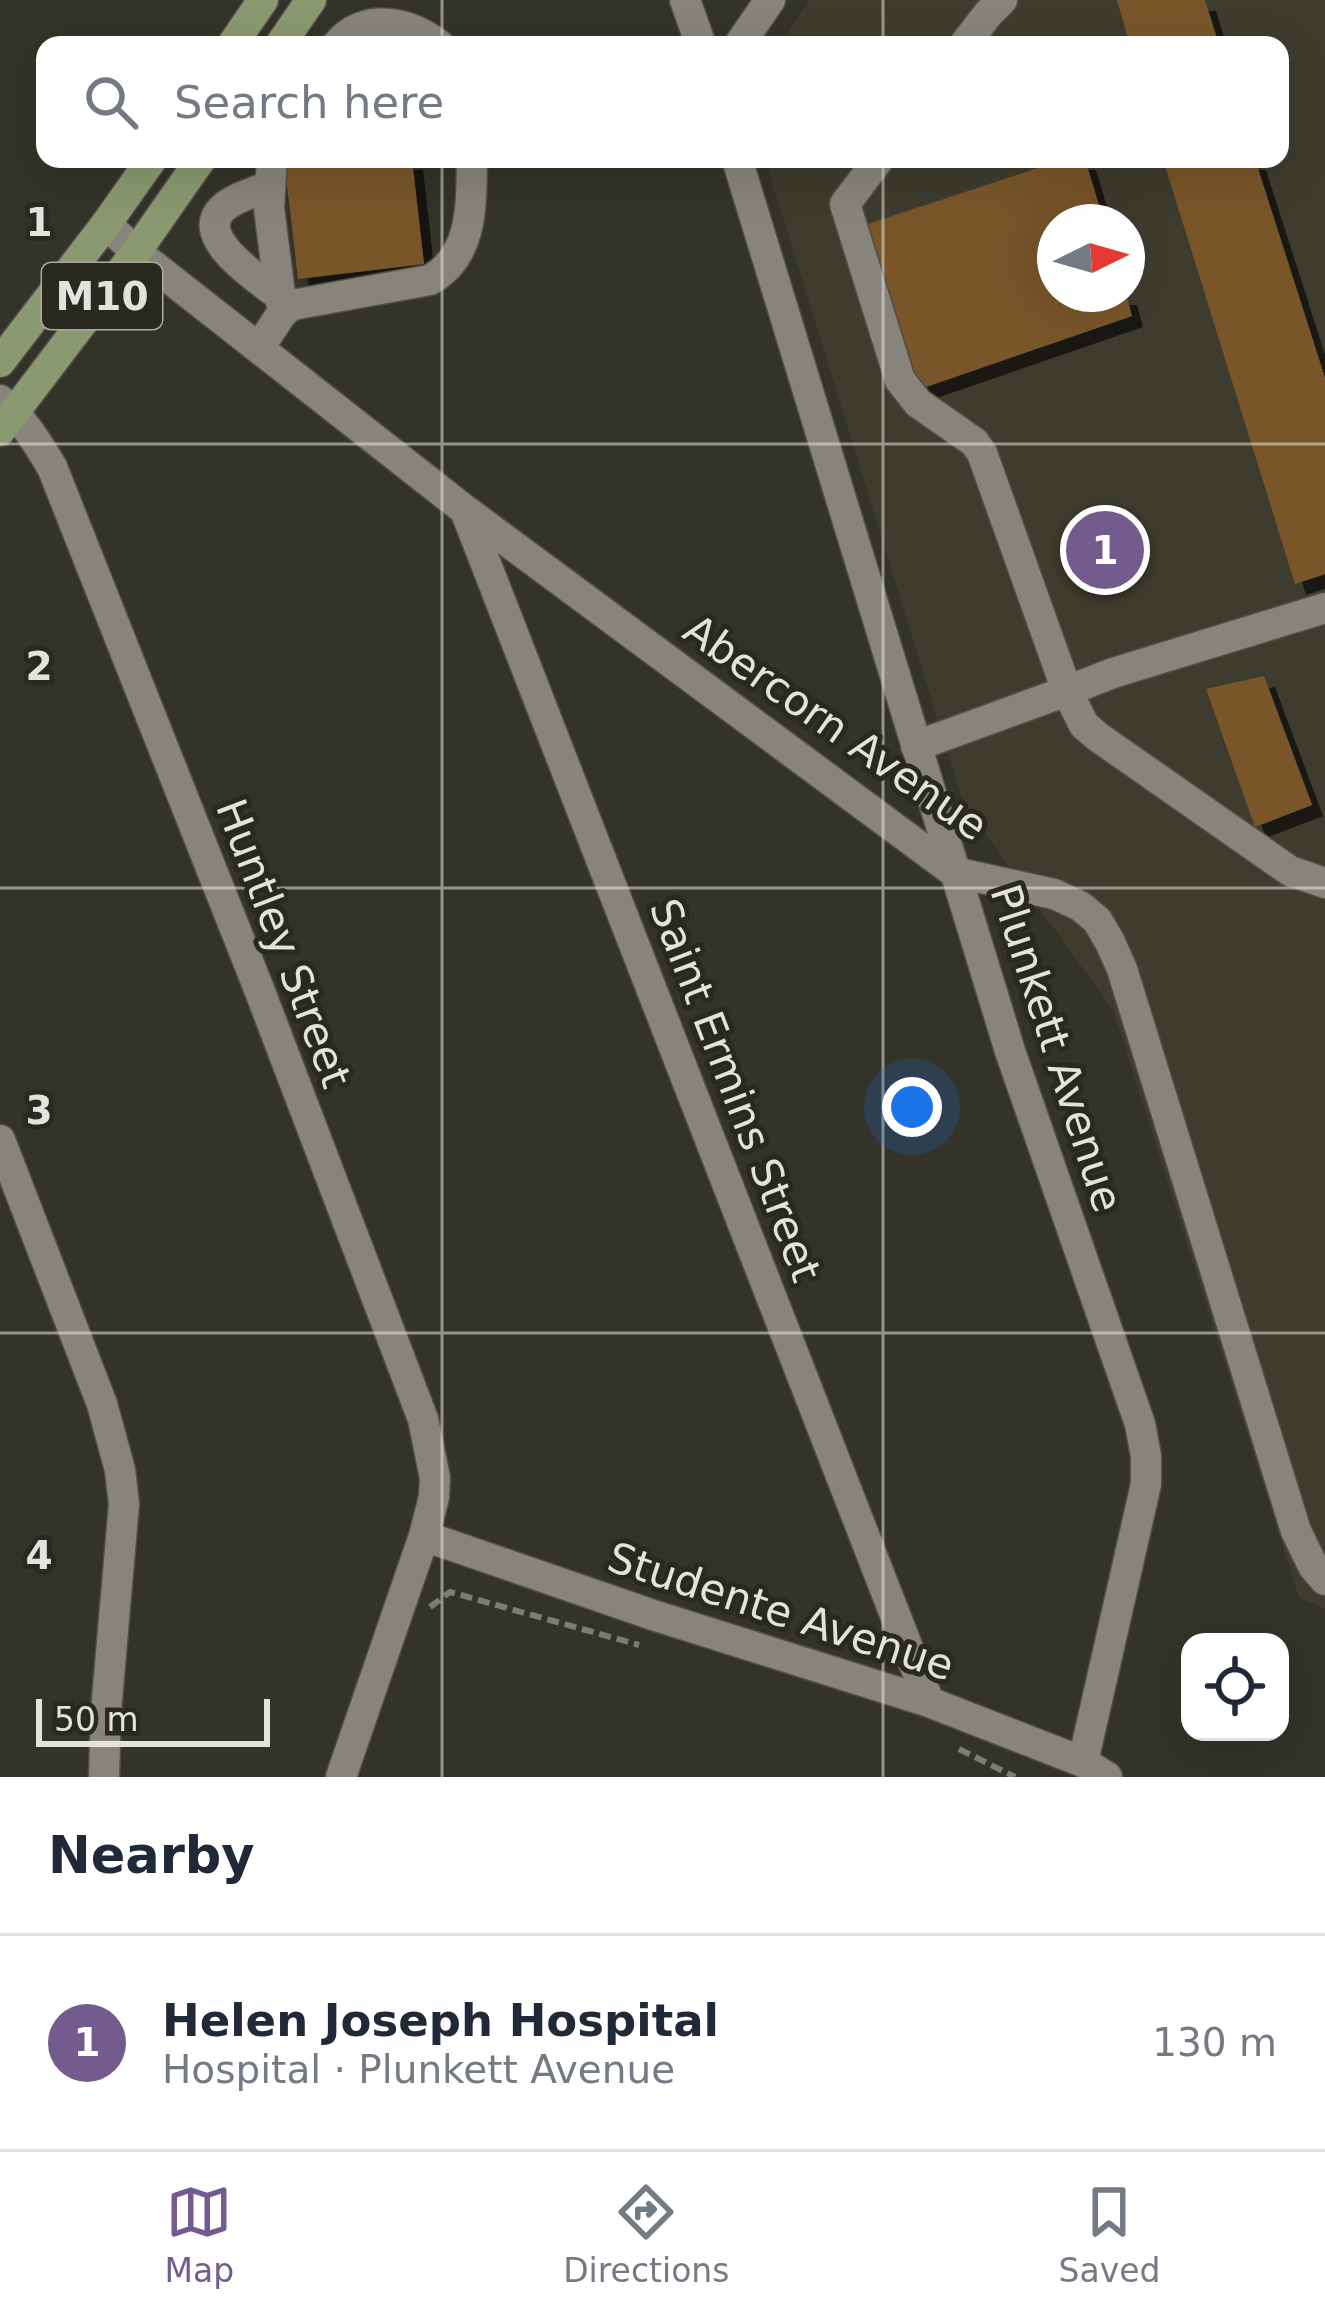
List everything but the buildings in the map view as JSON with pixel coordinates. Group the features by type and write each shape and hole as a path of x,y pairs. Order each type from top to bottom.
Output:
{"main road":[{"path":"238,36 263,0"},
{"path":"286,36 311,0"},
{"name":"M10","path":"0,362 146,168"},
{"name":"M10","path":"5,414 136,252 194,168"}],"street":[{"path":"685,0 697,36"},
{"path":"745,36 770,0"},
{"path":"971,36 1002,0"},
{"path":"344,36 376,22 425,36"},
{"path":"270,173 220,211 214,230 234,260 281,304 292,305 430,280 443,272 464,241 471,168"},
{"name":"Plunkett Avenue","path":"740,168 1010,1052 1140,1424 1146,1484 1095,1770"},
{"path":"872,168 845,204 900,380 918,403 974,442 982,453 1066,691 1084,725 1290,871 1325,883"},
{"path":"259,348 281,304 270,173"},
{"name":"Abercorn Avenue","path":"106,224 465,510 954,872 1054,894 1096,920 1129,992 1296,1531 1312,1566 1325,1580"},
{"name":"Huntley Street","path":"5,414 38,443 52,467 423,1419 435,1478 434,1497 341,1777"},
{"name":"Saint Ermins Street","path":"465,510 929,1702"},
{"path":"916,746 1113,673 1325,608"},
{"path":"0,1140 102,1404 120,1470 124,1504 104,1777"},
{"name":"Studente Avenue","path":"424,1536 929,1702 1095,1770"}],"path":[{"path":"418,1616 450,1592 650,1649"},
{"path":"955,1748 1015,1777"}],"shaded area":[{"path":"810,0 1325,0 1325,1609 1299,1597 1113,1010 964,805 768,168 1289,168 1289,36 785,36"}],"place":[{"name":"Helen Joseph Hospital","path":"1105,550"}]}
